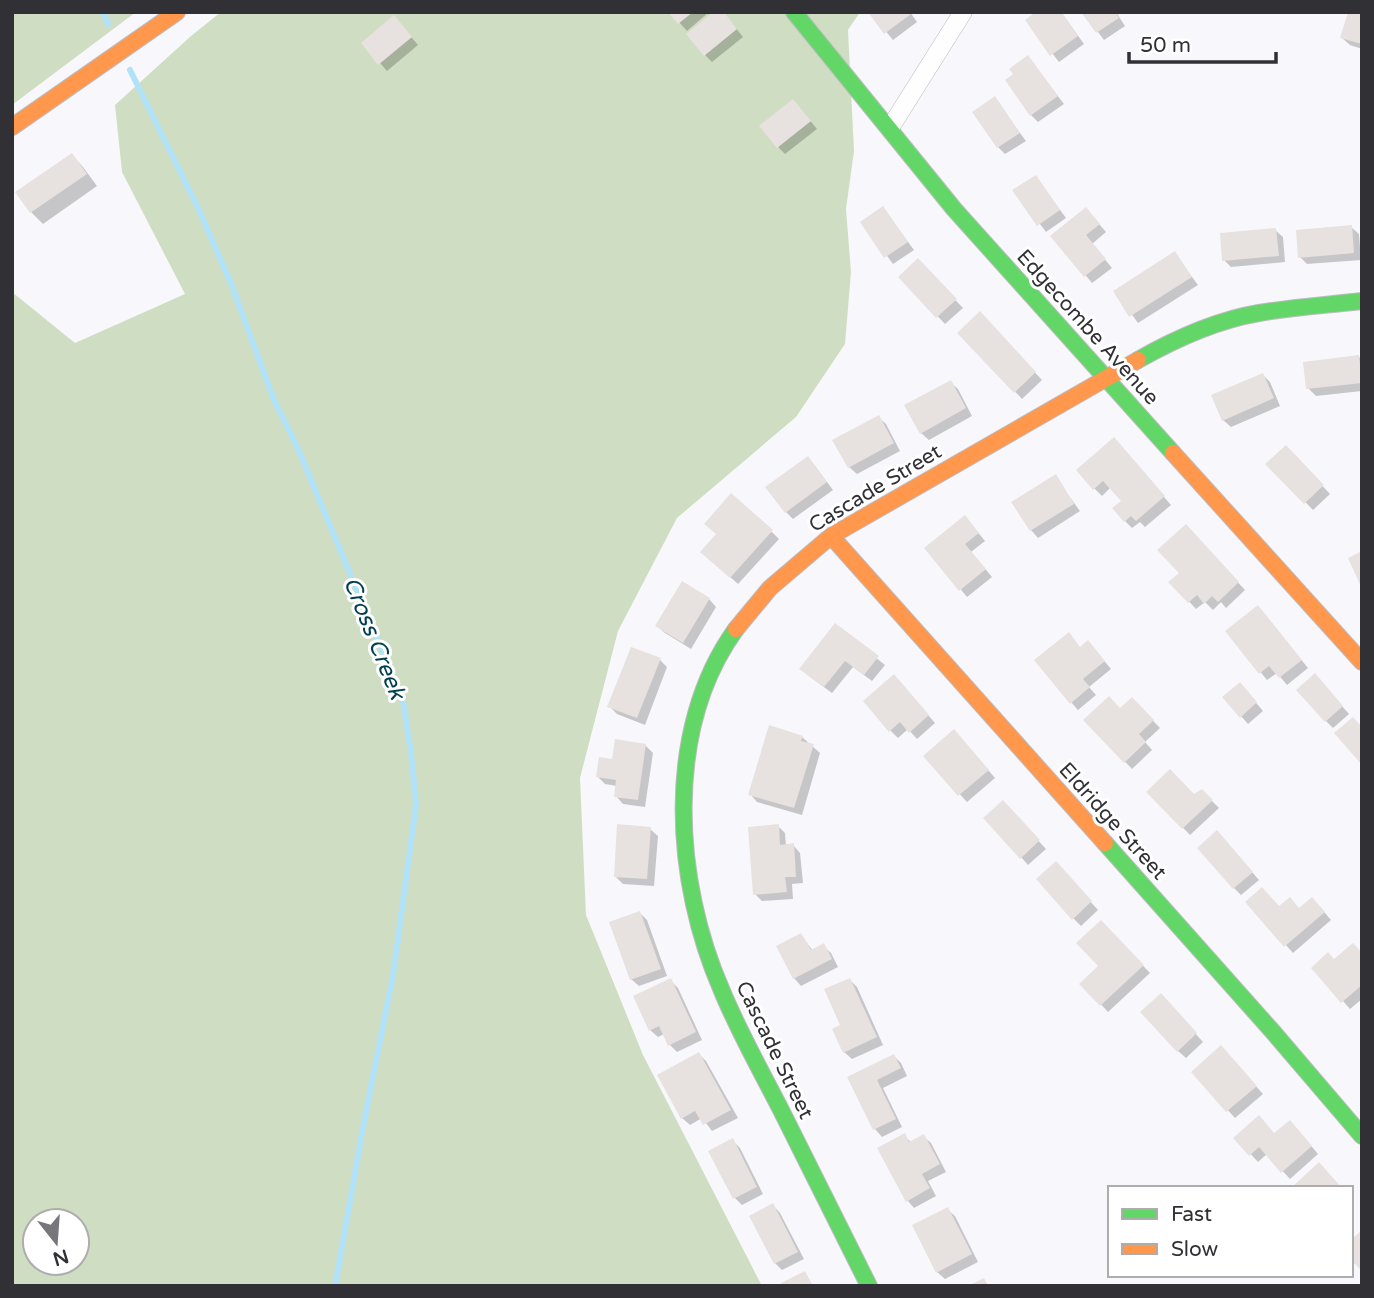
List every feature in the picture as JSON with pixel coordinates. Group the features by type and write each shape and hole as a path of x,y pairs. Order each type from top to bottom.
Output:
{"street":[{"path":"12,127 177,12"},
{"name":"Edgecombe Avenue","path":"794,12 954,209 1105,378 1358,652"},
{"path":"890,128 963,12"},
{"name":"Cascade Street","path":"869,1286 721,990 695,911 684,831 685,778 692,724 704,686 722,650 745,617 771,587 800,559 831,536 1170,342 1233,319 1362,301"},
{"name":"Eldridge Street","path":"831,536 1265,1023 1362,1136"}],"green space":[{"path":"12,12 136,12 12,105"},
{"path":"221,12 860,12 848,30 854,151 846,209 851,272 845,344 796,417 677,518 618,631 580,778 586,915 643,1055 762,1286 12,1286 12,292 75,343 185,294 122,172 115,105"}],"building":[{"path":"668,12 693,12 678,24"},
{"path":"713,12 724,12 737,29 704,56 686,34"},
{"path":"868,12 910,12 911,14 884,34"},
{"path":"1032,12 1061,12 1078,36 1050,56 1025,20"},
{"path":"1081,12 1115,12 1119,18 1096,33"},
{"path":"1348,12 1362,12 1362,44 1340,38"},
{"path":"394,15 412,37 378,65 361,43"},
{"path":"1028,55 1058,96 1030,116 1005,80 1013,74 1009,69"},
{"path":"995,96 1020,133 997,148 972,112"},
{"path":"793,99 811,121 777,148 759,126"},
{"path":"72,153 87,174 30,213 15,192"},
{"path":"1036,175 1060,210 1037,226 1012,190"},
{"path":"883,206 908,242 884,258 860,222"},
{"path":"1086,207 1100,224 1086,235 1106,259 1084,277 1050,236"},
{"path":"1352,225 1354,253 1298,258 1296,230"},
{"path":"1276,228 1279,256 1222,261 1220,233"},
{"path":"1175,251 1192,277 1129,317 1113,291"},
{"path":"918,258 957,299 936,318 898,277"},
{"path":"980,311 1036,372 1014,393 957,333"},
{"path":"1359,355 1362,383 1306,389 1303,362"},
{"path":"1263,373 1274,398 1222,421 1211,395"},
{"path":"951,380 966,408 920,434 904,405"},
{"path":"879,415 894,443 848,468 832,440"},
{"path":"1114,437 1165,496 1136,521 1131,516 1124,522 1112,508 1121,501 1103,481 1093,490 1076,470"},
{"path":"1286,445 1324,485 1304,504 1265,464"},
{"path":"808,456 827,482 785,513 765,487"},
{"path":"1056,474 1074,504 1030,531 1011,502"},
{"path":"731,493 773,530 730,578 700,552 716,534 704,524"},
{"path":"965,515 979,533 965,544 986,569 959,591 924,548"},
{"path":"1186,524 1239,582 1218,602 1212,596 1204,604 1197,595 1188,603 1168,582 1179,573 1157,550"},
{"path":"1362,551 1362,589 1348,558"},
{"path":"682,581 710,598 683,643 655,626"},
{"path":"1258,605 1302,660 1279,678 1269,666 1259,674 1225,631"},
{"path":"835,623 879,656 864,675 845,661 824,687 799,669"},
{"path":"1069,632 1080,647 1088,640 1105,661 1083,679 1090,687 1070,704 1034,660"},
{"path":"631,647 661,658 637,718 607,707"},
{"path":"1315,673 1343,706 1325,722 1296,690"},
{"path":"894,674 929,715 909,733 900,722 889,732 863,701"},
{"path":"1240,682 1257,702 1240,718 1222,697"},
{"path":"1109,696 1120,708 1132,697 1154,720 1139,734 1146,742 1124,763 1083,720"},
{"path":"1353,717 1362,727 1362,765 1334,733"},
{"path":"769,725 803,736 801,741 814,744 794,808 748,795"},
{"path":"954,729 989,770 958,796 923,756"},
{"path":"615,739 646,744 638,800 614,797 616,780 596,777 599,757 612,759"},
{"path":"1170,769 1194,794 1202,789 1213,800 1182,829 1146,792"},
{"path":"1003,800 1040,840 1020,859 983,818"},
{"path":"617,824 651,827 647,879 614,877"},
{"path":"779,824 780,845 794,843 796,877 785,877 787,892 753,895 748,827"},
{"path":"1217,830 1253,872 1233,889 1197,848"},
{"path":"1056,861 1092,901 1072,920 1036,879"},
{"path":"1262,887 1279,906 1290,897 1299,908 1312,897 1325,912 1284,947 1245,902"},
{"path":"640,911 661,969 630,980 609,922"},
{"path":"1101,920 1144,965 1100,1006 1079,984 1098,966 1076,943"},
{"path":"801,933 811,950 824,943 832,959 793,979 776,946"},
{"path":"1353,943 1362,953 1362,985 1341,1003 1311,968 1328,952 1334,959"},
{"path":"671,978 696,1032 668,1046 659,1026 649,1031 633,996"},
{"path":"850,978 877,1037 843,1053 832,1029 840,1025 824,989"},
{"path":"1161,993 1197,1033 1177,1052 1140,1012"},
{"path":"1221,1045 1257,1086 1226,1112 1191,1072"},
{"path":"699,1052 731,1110 703,1125 695,1111 681,1119 657,1075"},
{"path":"894,1054 901,1068 877,1080 896,1119 873,1130 847,1077"},
{"path":"1259,1115 1274,1133 1290,1120 1312,1146 1281,1173 1259,1147 1249,1156 1233,1138"},
{"path":"905,1133 909,1142 924,1134 940,1164 922,1174 930,1188 906,1202 877,1148"},
{"path":"733,1138 757,1187 733,1199 708,1151"},
{"path":"1319,1162 1340,1186 1293,1186"},
{"path":"773,1203 798,1252 774,1264 749,1216"},
{"path":"948,1207 972,1254 936,1273 912,1225"},
{"path":"1362,1230 1362,1271 1353,1262 1353,1238"},
{"path":"805,1271 813,1286 782,1286 781,1283"},
{"path":"984,1278 988,1286 968,1286"}],"waterway":[{"name":"Cross Creek","path":"103,12 108,24"},
{"name":"Cross Creek","path":"130,70 199,210 232,286 274,400 299,451 403,701 416,804 393,975 335,1286"}],"traffic: fast":[{"path":"794,12 954,209 1173,453"},
{"path":"1138,360 1197,331 1243,316 1362,301"},
{"path":"736,629 712,669 696,713 687,759 684,807 686,855 694,903 706,948 722,991 869,1286"},
{"path":"1105,843 1362,1136"}],"traffic: slow":[{"path":"12,127 177,12"},
{"path":"736,629 770,588 831,536 1138,360"},
{"path":"1173,453 1362,662"},
{"path":"831,536 1105,843"}]}
